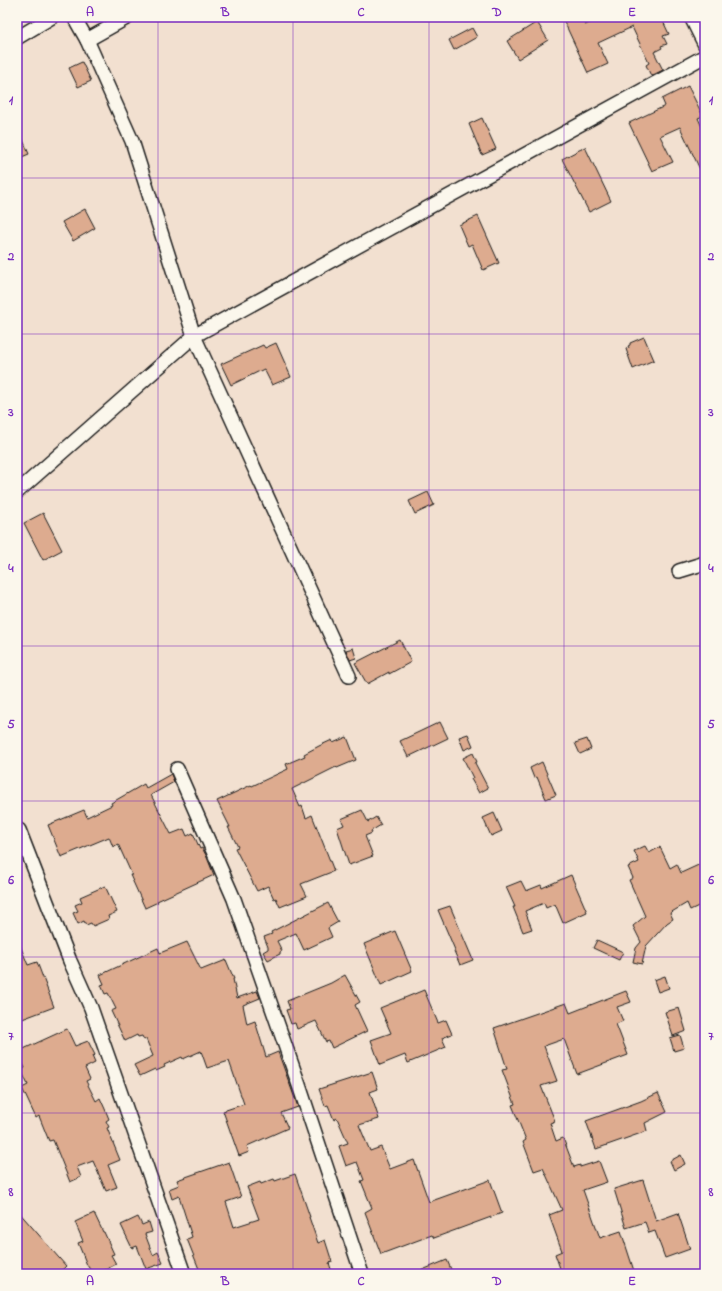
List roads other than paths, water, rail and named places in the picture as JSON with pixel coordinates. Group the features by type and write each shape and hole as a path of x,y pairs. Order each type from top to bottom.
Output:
{"street":[{"path":"17,38 52,17"},
{"path":"74,17 87,40 132,141 194,336 349,676"},
{"path":"87,40 128,17"},
{"path":"691,17 705,44"},
{"path":"17,492 194,336 705,56"},
{"path":"679,571 705,564"},
{"path":"177,769 234,899 299,1085 362,1274"},
{"path":"19,830 70,961 91,1008 184,1274"}]}
